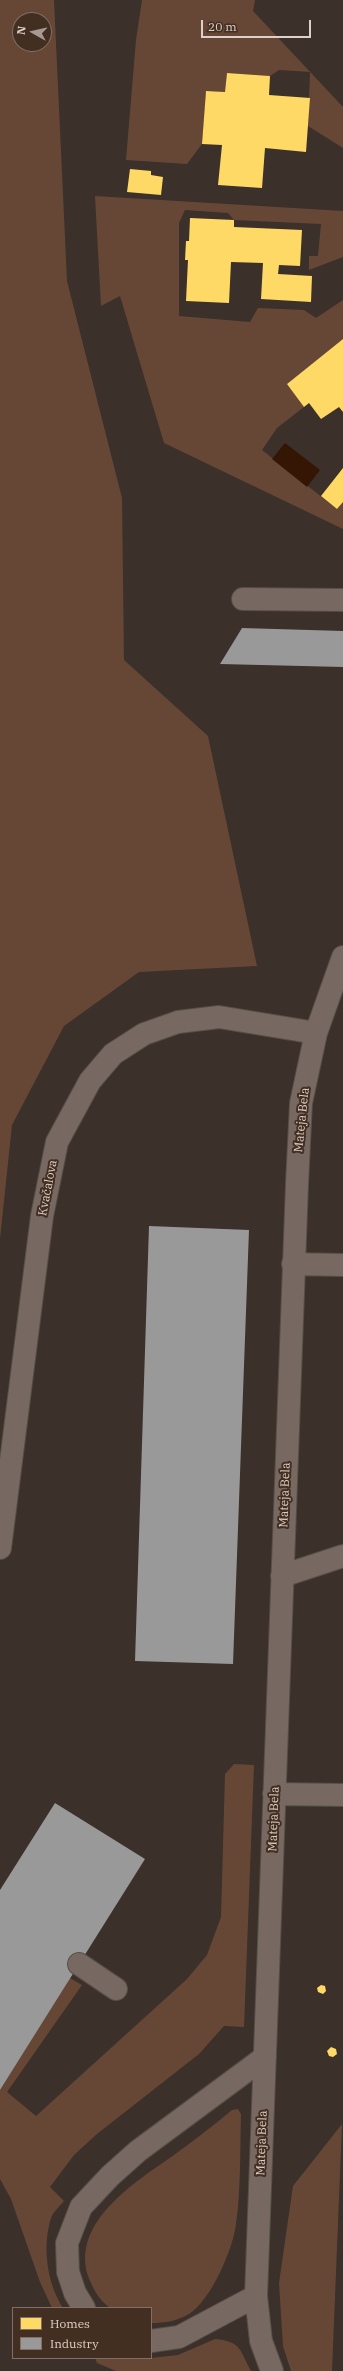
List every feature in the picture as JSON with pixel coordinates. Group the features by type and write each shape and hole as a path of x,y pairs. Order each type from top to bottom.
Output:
{"street":[{"path":"243,599 343,600"},
{"name":"Mateja Bela","path":"272,2371 261,2341 256,2296 293,1264 301,1103 316,1033 343,957"},
{"name":"Kvačalova","path":"0,1548 42,1216 57,1142 90,1081 113,1054 144,1034 178,1022 219,1017 316,1033"},
{"path":"293,1264 343,1265"},
{"path":"282,1576 343,1556"},
{"path":"274,1794 343,1795"},
{"path":"79,1964 116,1989"},
{"path":"83,2307 75,2293 68,2272 67,2243 81,2207 110,2176 138,2151 265,2057"},
{"path":"152,2341 179,2337 256,2296"}],"shaded area":[{"path":"0,0 54,0 67,281 122,498 124,660 208,736 257,966 139,972 64,1026 12,1125 0,1239"},
{"path":"142,0 255,0 253,11 343,107 343,148 308,126 310,72 279,70 270,76 227,73 225,92 206,91 202,144 187,164 126,160 136,40"},
{"path":"95,196 343,211 343,257 309,270 309,256 318,256 321,224 234,220 228,213 185,210 179,223 179,316 250,322 258,308 304,310 316,318 343,300 343,339 288,383 304,407 277,428 262,450 337,509 343,502 343,529 164,443 120,296 101,306"},
{"path":"285,443 320,470 307,487 272,459"},
{"path":"234,1764 254,1765 244,2027 224,2026 199,2054 97,2134 74,2155 50,2187 64,2201 52,2216 48,2229 47,2253 50,2276 53,2287 62,2307 52,2307 40,2282 11,2199 0,2179 0,2090 70,1978 82,1985 7,2092 36,2116 187,1979 207,1955 221,1917 225,1774"},
{"path":"238,2109 241,2114 239,2197 234,2234 226,2260 213,2286 205,2298 189,2314 171,2321 152,2323 152,2307 109,2307 97,2294 92,2285 88,2276 85,2256 89,2238 98,2220 126,2190 232,2110"},
{"path":"342,2124 332,2371 291,2371 283,2346 279,2283 293,2186"},
{"path":"215,2339 224,2340 239,2348 251,2371 116,2371 97,2363 95,2359 152,2359 178,2355"}],"building: Homes":[{"path":"227,73 270,76 269,95 310,98 306,152 265,148 262,188 218,185 222,145 202,144 206,91 225,92"},
{"path":"130,169 151,171 151,175 163,177 161,195 127,192"},
{"path":"190,218 234,220 234,227 302,230 300,266 279,265 278,274 312,276 311,302 261,299 263,263 231,262 229,303 186,301 188,260 185,260 186,241 189,241"},
{"path":"343,339 343,412 339,407 321,419 309,403 304,407 287,384"},
{"path":"343,468 343,502 337,509 321,496"},
{"path":"321,1985 325,1986 326,1991 323,1994 318,1992 317,1988"},
{"path":"331,2047 336,2049 337,2054 333,2057 329,2056 327,2051"}],"building: Industry":[{"path":"242,628 343,631 343,667 220,664"},
{"path":"149,1226 249,1230 233,1664 135,1661"},
{"path":"55,1803 145,1859 0,2090 0,1890"}]}
